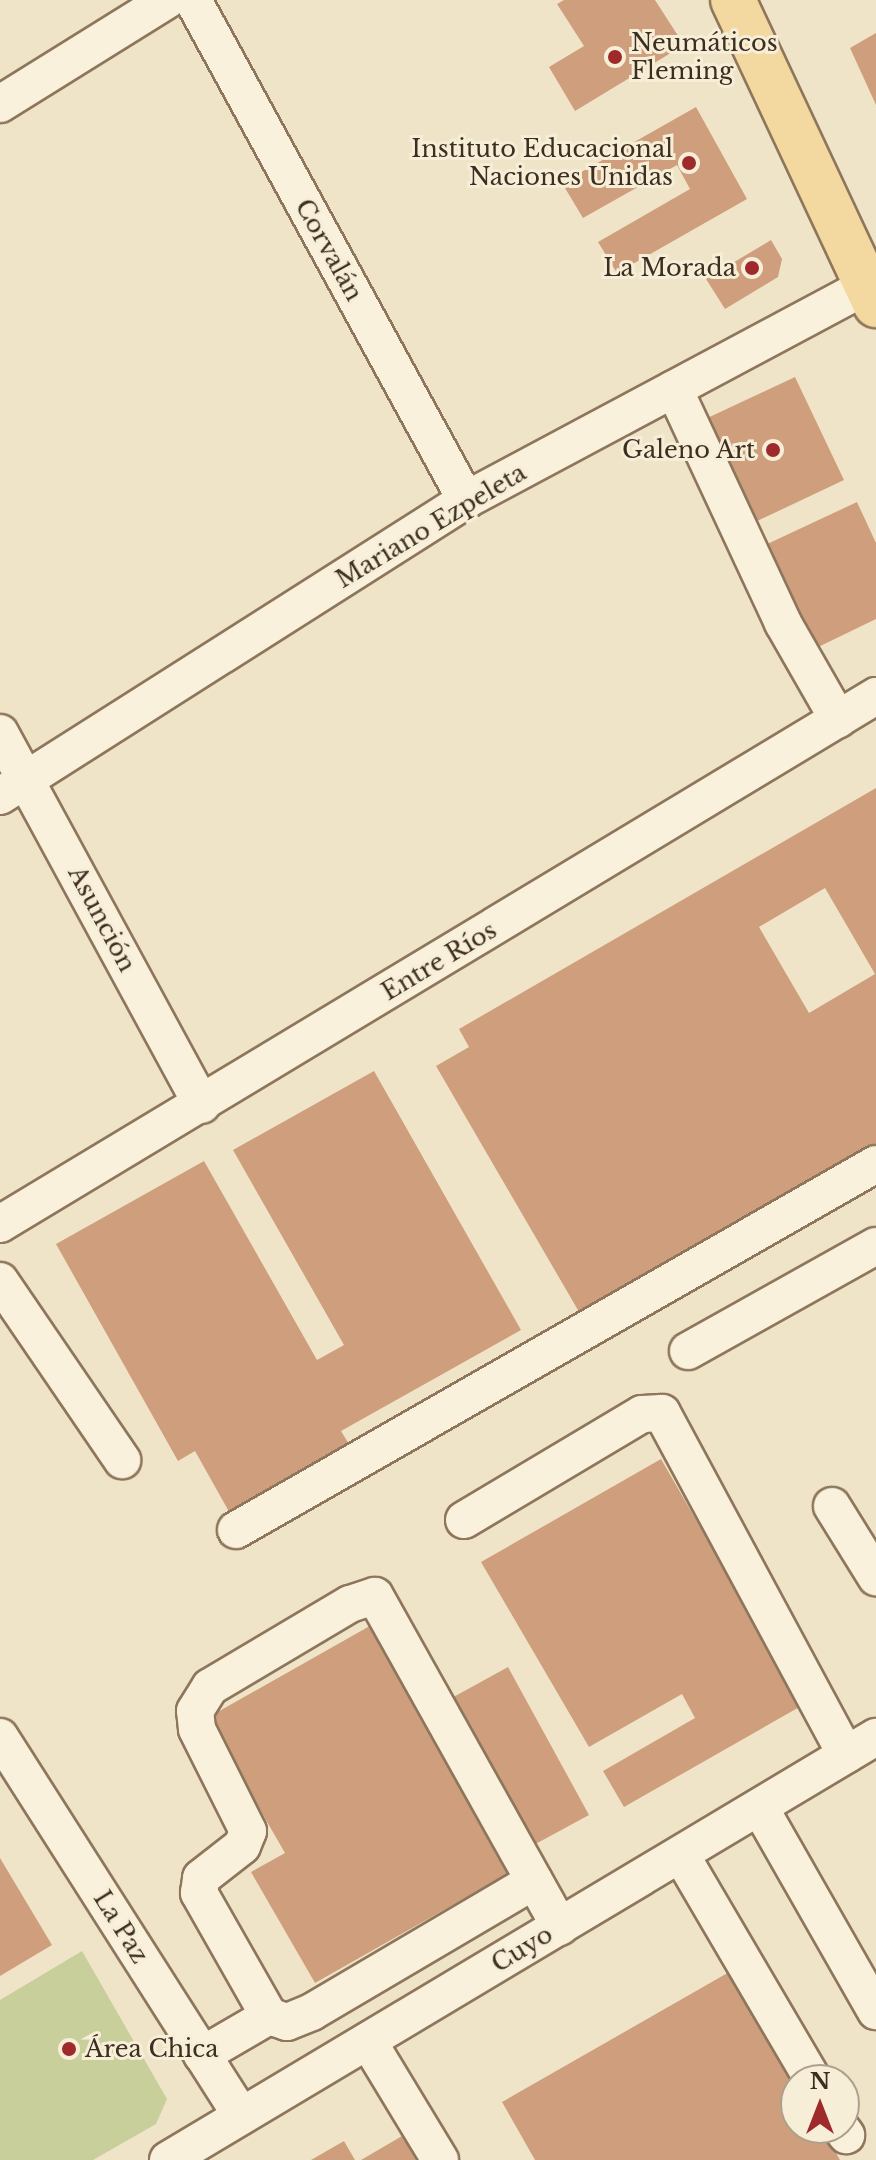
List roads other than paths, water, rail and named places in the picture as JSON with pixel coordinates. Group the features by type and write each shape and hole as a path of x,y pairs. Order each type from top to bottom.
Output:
{"main road":[{"path":"733,0 873,291"}],"street":[{"path":"0,104 167,0"},
{"name":"Corvalán","path":"193,0 466,500"},
{"name":"Mariano Ezpeleta","path":"14,788 466,500 674,389 873,291"},
{"path":"674,389 783,623 838,719"},
{"name":"Entre Ríos","path":"0,1224 876,696"},
{"name":"Asunción","path":"0,733 14,788 202,1105"},
{"path":"236,1530 876,1164"},
{"path":"688,1351 876,1246"},
{"path":"0,1281 122,1460"},
{"path":"464,1520 642,1414 662,1413 861,1746"},
{"path":"832,1506 876,1577"},
{"path":"534,1881 312,2012 287,2022 269,2016 199,1893 201,1878 242,1846 248,1831 197,1729 195,1711 210,1687 367,1595 375,1596 560,1927"},
{"name":"La Paz","path":"0,1737 241,2116"},
{"name":"Cuyo","path":"168,2160 861,1746"},
{"path":"760,1808 876,2011"},
{"path":"681,1855 804,2064"},
{"path":"202,2055 269,2016"},
{"path":"368,2041 440,2160"}],"place":[{"name":"Neumáticos Fleming","path":"615,57"},
{"name":"Instituto Educacional Naciones Unidas","path":"689,163"},
{"name":"La Morada","path":"752,268"},
{"name":"Galeno Art","path":"773,450"},
{"name":"Área Chica","path":"69,2049"}]}
